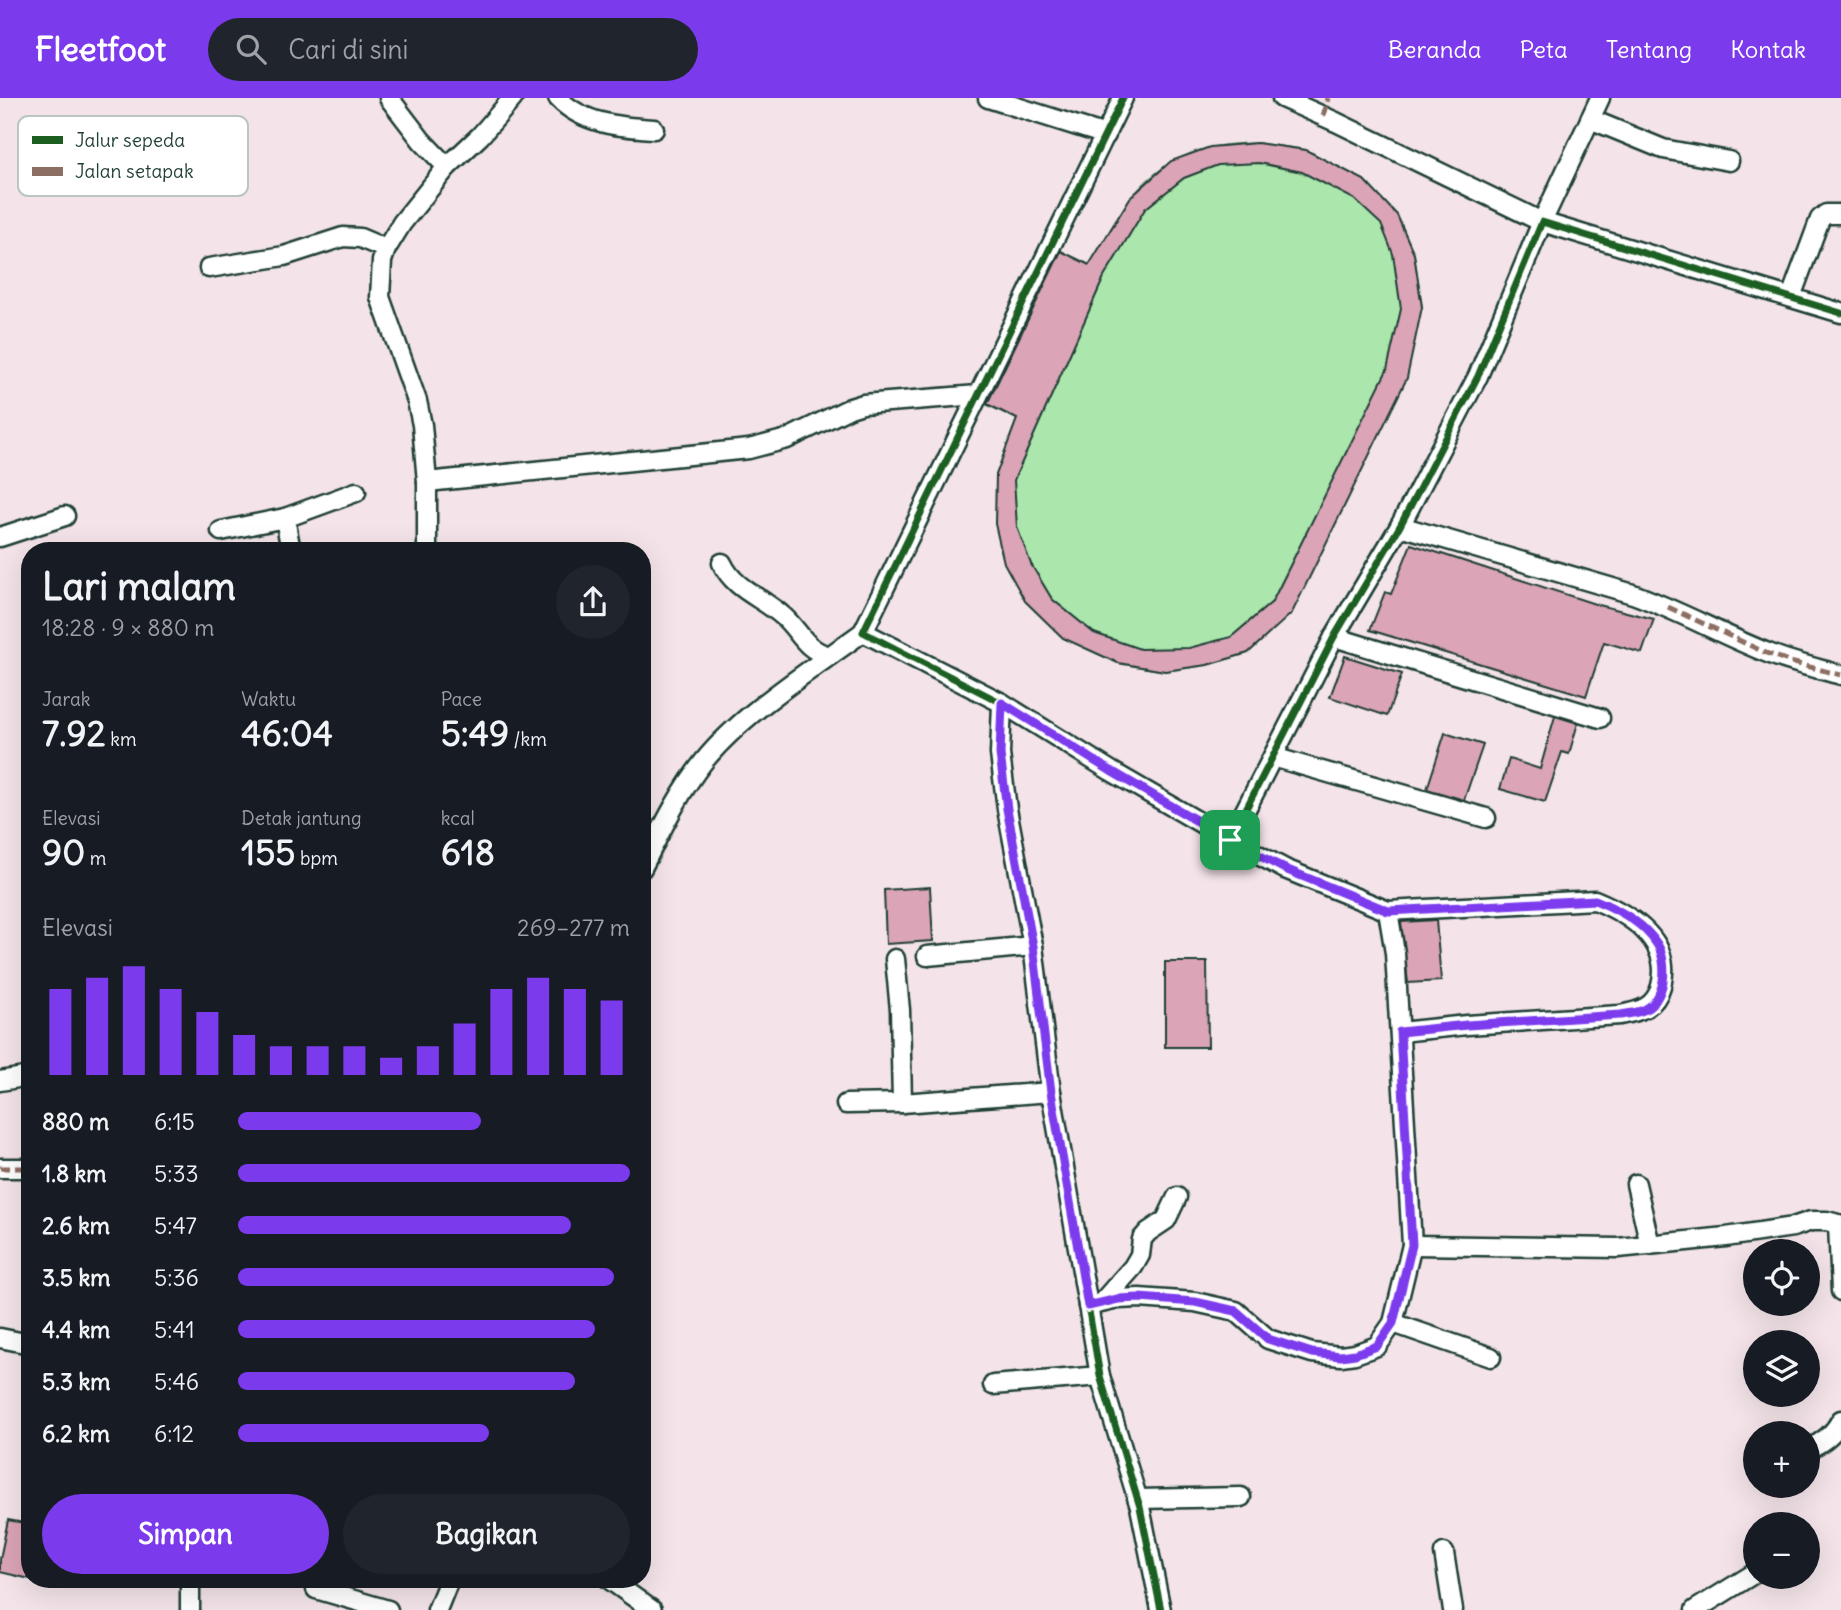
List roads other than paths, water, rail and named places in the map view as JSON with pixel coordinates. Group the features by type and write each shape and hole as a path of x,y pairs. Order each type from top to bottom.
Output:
{"street":[{"path":"389,98 422,141 447,167"},
{"path":"427,542 425,448 417,401 380,297 380,272 386,249 402,223 447,167 480,136 513,98"},
{"path":"558,98 564,105 583,116 603,123 654,129"},
{"path":"988,98 1106,135"},
{"path":"651,850 674,804 706,759 751,715 863,632 1123,98"},
{"path":"1282,98 1542,222 1841,313"},
{"path":"1323,116 1328,98"},
{"path":"1230,840 1334,637 1401,526 1478,376 1542,222 1600,98"},
{"path":"1590,119 1663,149 1729,161"},
{"path":"1791,297 1820,219 1826,214 1841,214"},
{"path":"209,268 284,257 343,237 360,238 386,249"},
{"path":"427,482 749,449 788,439 863,404 978,395"},
{"path":"221,531 285,518 356,492"},
{"path":"0,537 65,516"},
{"path":"285,518 289,542"},
{"path":"1401,526 1633,594 1668,607 1766,653 1841,675"},
{"path":"722,563 736,584 784,617 810,649 828,656"},
{"path":"863,632 1002,703 1111,771 1285,869 1388,911 1595,900 1615,908 1635,921 1657,944 1664,962 1658,995 1643,1011 1400,1032"},
{"path":"1334,637 1600,718"},
{"path":"1002,703 1000,754 1007,809 1033,946 1051,1092 1095,1304 1100,1376 1138,1499 1161,1610"},
{"path":"1273,757 1486,818"},
{"path":"1095,1304 1139,1298 1195,1302 1236,1311 1268,1339 1312,1353 1341,1356 1377,1346 1393,1323 1412,1245 1395,953 1388,911"},
{"path":"927,956 1033,946"},
{"path":"895,959 900,1010 902,1103"},
{"path":"0,1081 21,1078"},
{"path":"846,1104 902,1103 1051,1092"},
{"path":"0,1168 21,1168"},
{"path":"1636,1184 1650,1245"},
{"path":"1095,1304 1133,1267 1140,1255 1142,1239 1148,1231 1166,1220 1177,1197"},
{"path":"1412,1245 1618,1248 1739,1235 1793,1227 1811,1221 1839,1225 1841,1291"},
{"path":"1393,1323 1491,1357"},
{"path":"0,1338 21,1342"},
{"path":"993,1385 1100,1376"},
{"path":"1820,1442 1838,1427 1841,1420"},
{"path":"1138,1499 1241,1497"},
{"path":"1444,1553 1453,1610"},
{"path":"1695,1610 1743,1580"},
{"path":"190,1588 190,1610"},
{"path":"437,1610 446,1588"},
{"path":"621,1588 652,1610"},
{"path":"316,1589 388,1610"}]}
